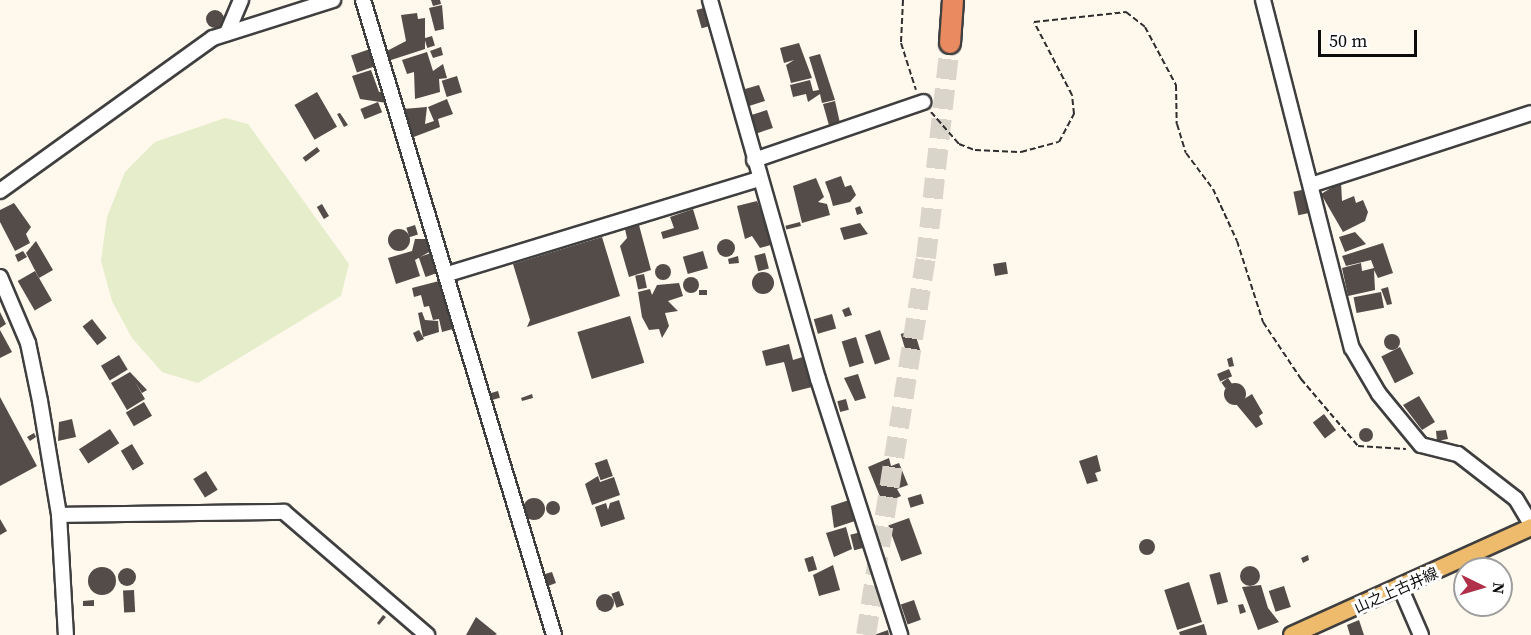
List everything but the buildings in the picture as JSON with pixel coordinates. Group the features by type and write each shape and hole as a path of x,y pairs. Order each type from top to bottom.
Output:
{"highway":[{"path":"950,43 953,0"}],"main road":[{"name":"山之上古井線","path":"1292,635 1401,589 1531,525"}],"street":[{"path":"227,33 241,0"},
{"path":"0,191 227,33 333,0"},
{"path":"363,0 448,274 554,635"},
{"path":"710,0 759,179 900,635"},
{"path":"1263,0 1314,184 1339,313 1352,348 1379,394 1421,445 1458,454 1516,500 1531,525"},
{"path":"754,160 923,102"},
{"path":"1314,184 1531,112"},
{"path":"448,274 759,179"},
{"path":"0,277 28,343 59,515 66,635"},
{"path":"59,515 284,512 427,635"},
{"path":"1401,589 1420,635"}],"path":[{"path":"903,0 904,61 923,102 959,144 975,150 1021,152 1059,142 1074,114 1072,95 1034,22 1126,12 1145,27 1176,85 1177,124 1186,153 1213,189 1263,322 1300,379 1358,446 1421,445"}],"green space":[{"path":"225,118 248,124 349,264 341,296 198,383 162,372 132,338 112,301 101,261 107,217 125,172 155,142"}],"tunnel":[{"path":"866,635 926,258 950,43"}]}
